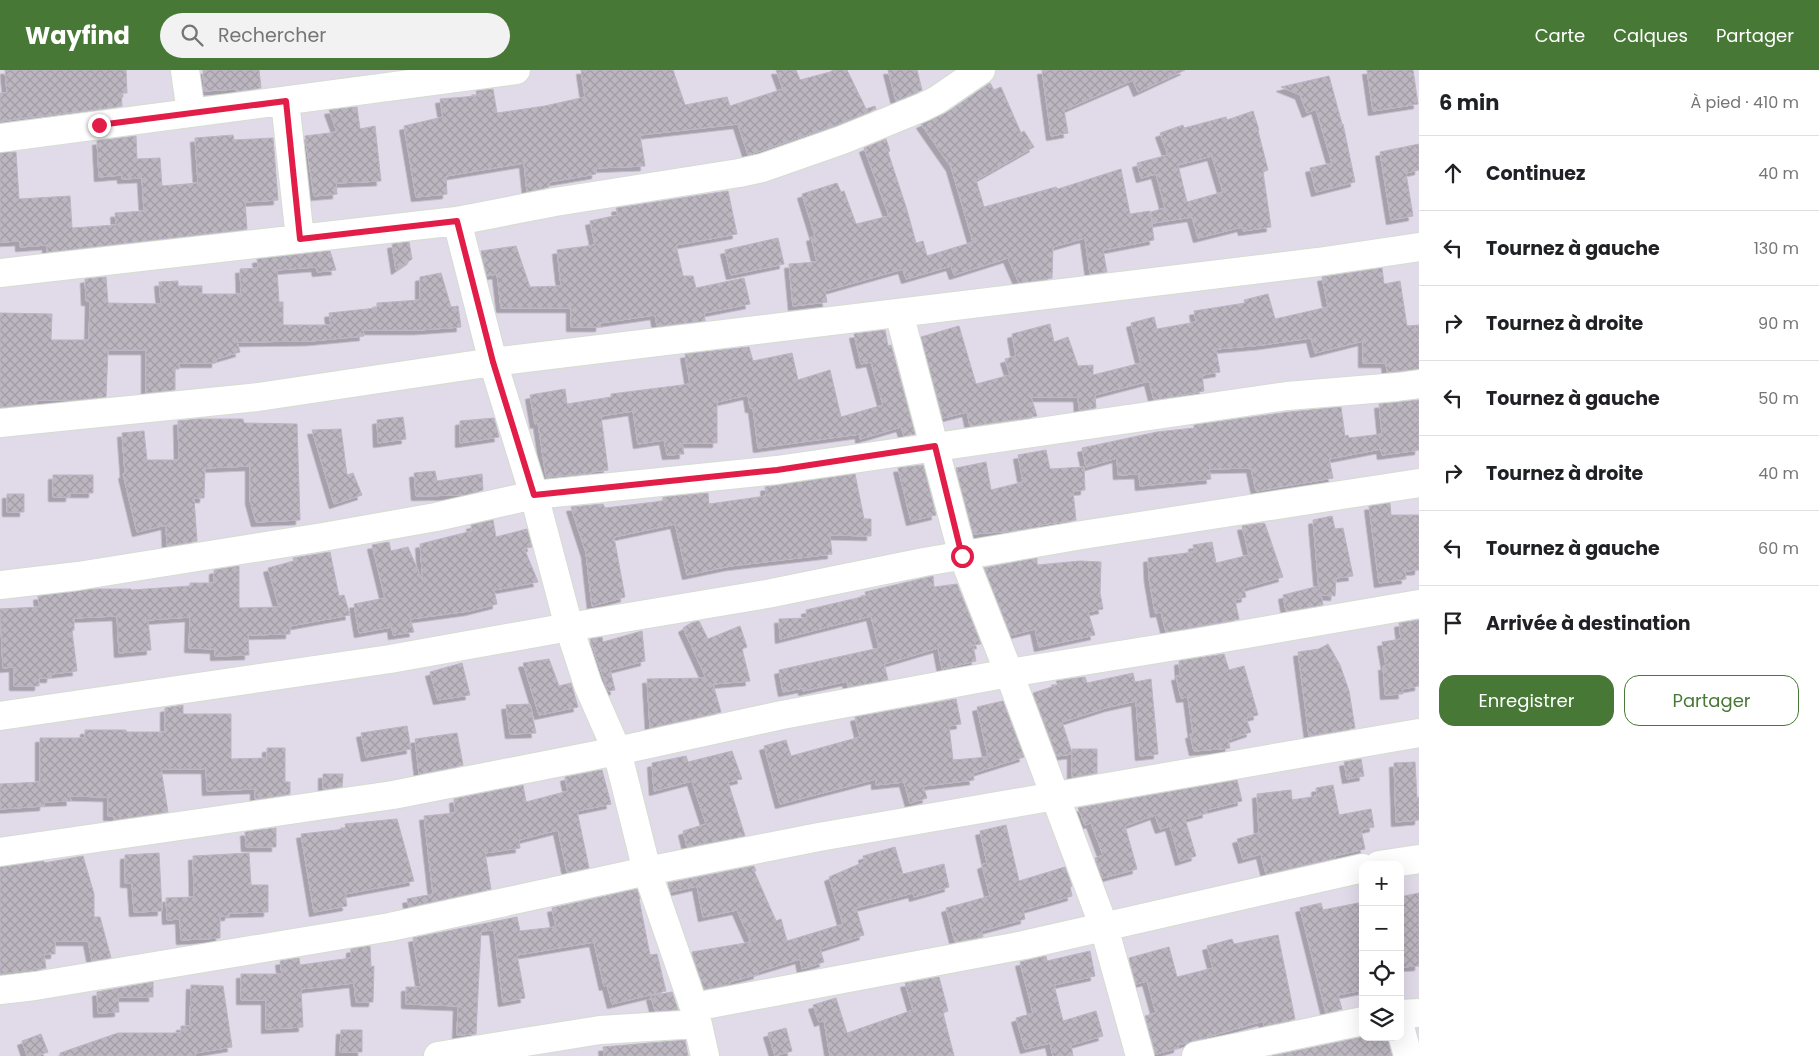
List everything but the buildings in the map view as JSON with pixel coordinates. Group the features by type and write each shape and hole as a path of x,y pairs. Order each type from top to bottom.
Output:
{"street":[{"path":"185,70 191,113"},
{"path":"0,138 516,70"},
{"path":"0,273 457,221 555,202 739,174 762,168 842,140 923,107 937,100 981,70"},
{"path":"286,101 300,239"},
{"path":"457,221 493,362 534,495 569,627 588,685 617,751 648,871 696,1016 705,1056"},
{"path":"0,423 258,397 493,362 1298,264 1419,247"},
{"path":"899,313 962,556 1009,673 1104,927 1140,1056"},
{"path":"0,585 78,576 322,537 436,517 534,495 777,470 1287,396 1419,384"},
{"path":"0,716 390,659 767,594 1082,535 1419,482"},
{"path":"0,852 393,795 617,751 782,715 1009,673 1194,644 1419,604"},
{"path":"0,990 44,985 390,927 648,871 819,837 1419,733"},
{"path":"1404,861 1419,859"},
{"path":"438,1056 696,1016 1024,945 1359,869"},
{"path":"1404,1014 1419,1012"},
{"path":"1196,1056 1359,1022"},
{"path":"1404,1041 1408,1056"}],"route":[{"path":"99,125 286,101 300,239 457,221 493,362 534,495 777,470 935,446 962,556"}]}
